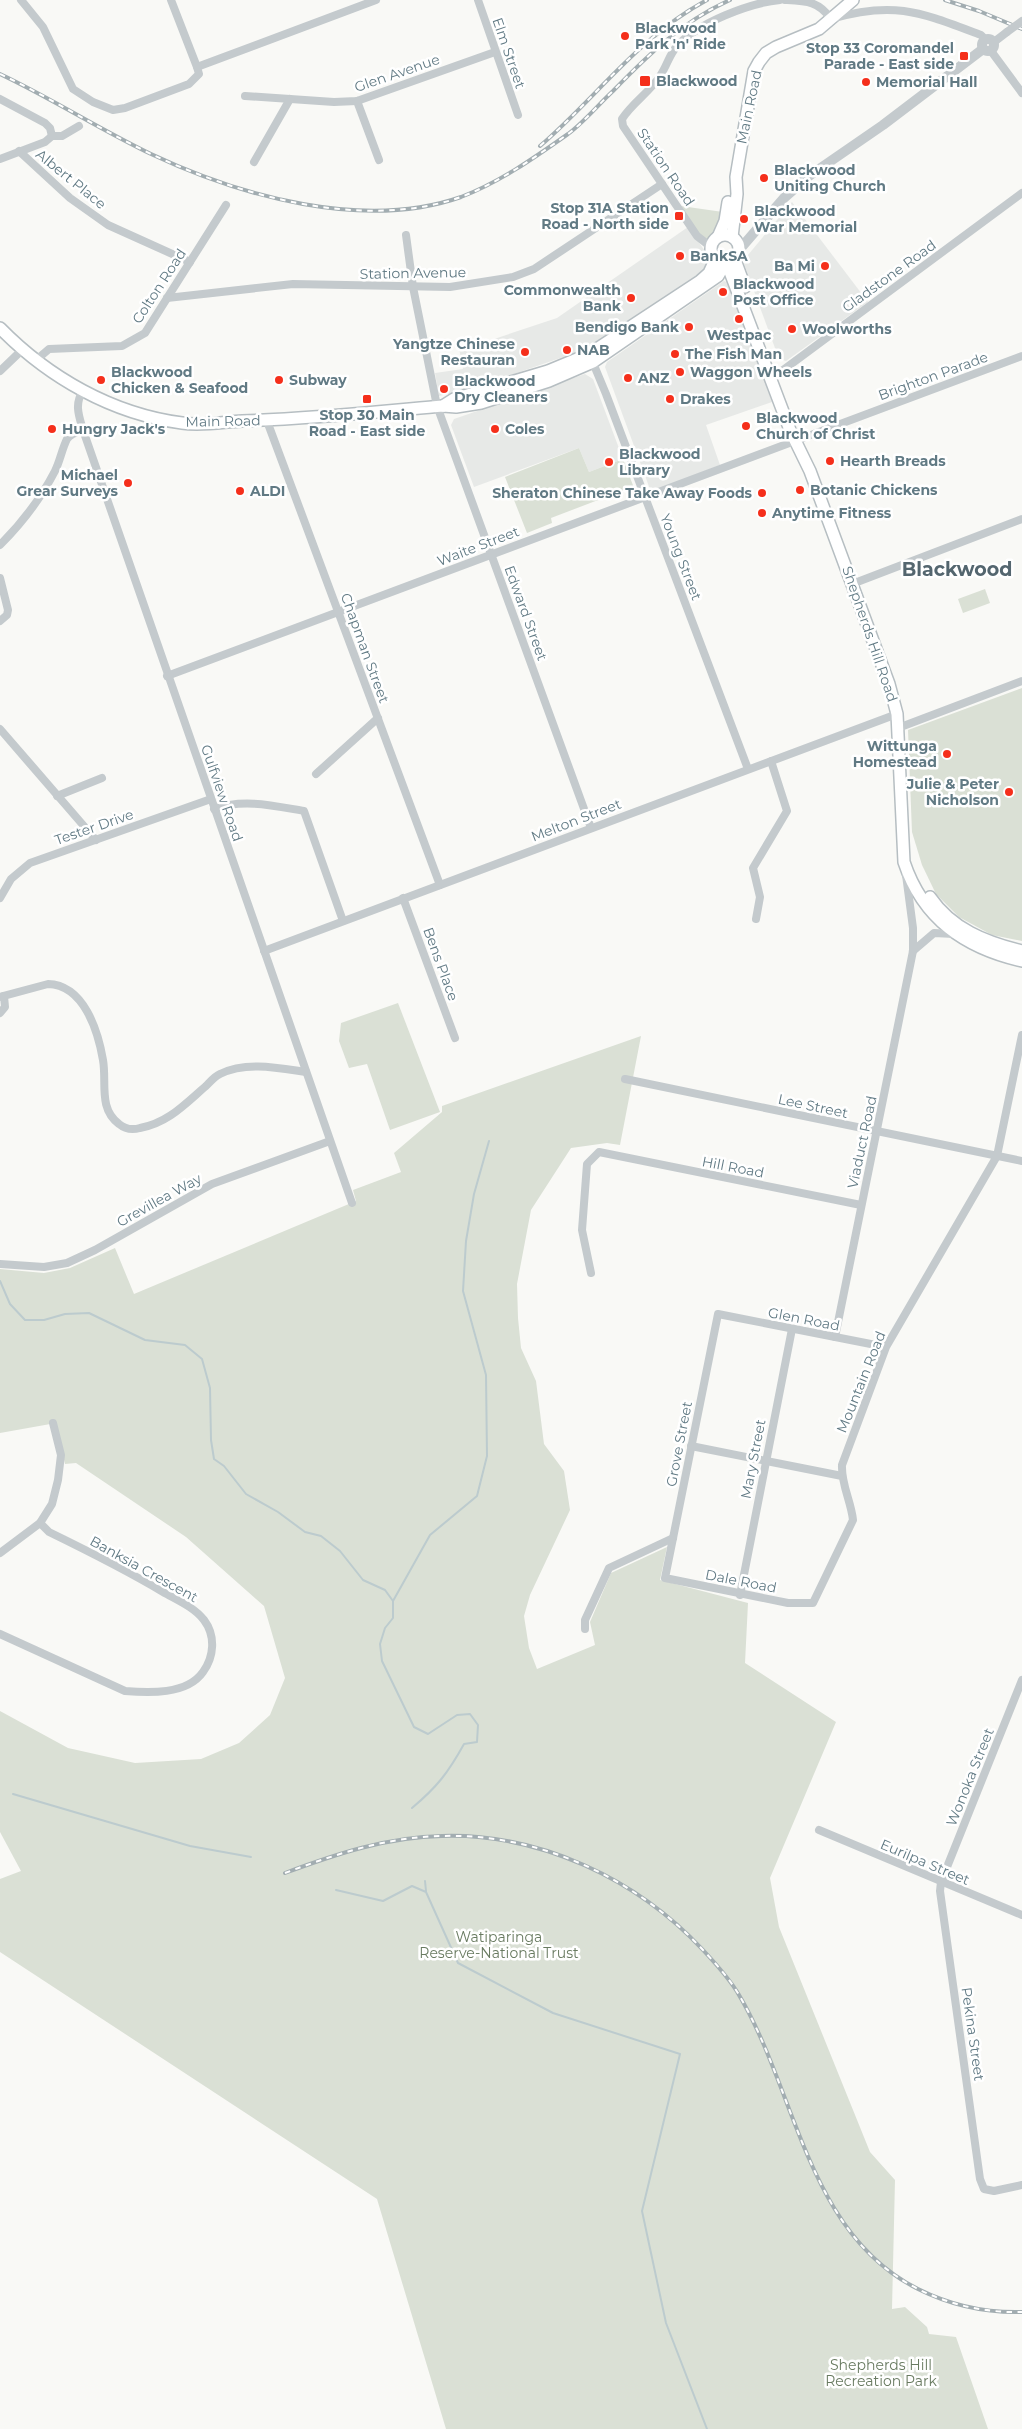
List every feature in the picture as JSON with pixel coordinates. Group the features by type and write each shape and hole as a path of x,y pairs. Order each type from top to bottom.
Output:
{"main road":[{"name":"Main Road","path":"718,237 736,177 750,90 754,72 759,62 766,52 811,32 831,19 853,0"},
{"name":"Main Road","path":"732,237 737,194 736,177"},
{"path":"718,237 732,237 738,242 740,249 726,262 711,254 711,246 718,237"},
{"name":"Main Road","path":"0,328 35,361 83,391 141,414 183,423 267,421 440,406 454,398 591,358 718,276 726,262"},
{"name":"Main Road","path":"591,358 726,262"},
{"name":"Shepherds Hill Road","path":"726,262 774,377"},
{"name":"Shepherds Hill Road","path":"726,262 774,377 790,430 797,440 889,684 897,714 904,862 915,888 932,914 956,935 987,951 1022,961"},
{"path":"718,276 736,284"},
{"name":"Shepherds Hill Road","path":"903,837 922,885 938,908 958,927 974,936 1022,951"}],"street":[{"path":"21,0 26,3 43,27 73,89 113,110 125,108 188,84 199,74 171,0"},
{"path":"197,67 376,0"},
{"name":"Elm Street","path":"478,0 518,115"},
{"name":"Station Road","path":"711,246 697,236 691,228 623,126 622,118 661,76 672,53 688,36 738,9 766,1 780,0"},
{"path":"785,0 812,2 826,10 831,19 868,7 899,6 981,35 1022,93"},
{"path":"740,249 784,198 809,176 896,116 1022,21"},
{"name":"Glen Avenue","path":"245,96 357,101 495,52"},
{"path":"0,99 45,123 50,128 52,136"},
{"path":"254,162 290,99"},
{"path":"357,101 379,160"},
{"path":"0,159 45,142 52,136 62,136 79,126"},
{"name":"Albert Place","path":"19,151 70,198 108,224 190,262"},
{"name":"Station Avenue","path":"167,298 293,284 413,287 468,285 512,277 534,269 662,184"},
{"name":"Gladstone Road","path":"774,377 1022,193"},
{"name":"Colton Road","path":"35,361 49,349 122,346 145,333 226,205"},
{"path":"732,237 753,233"},
{"name":"Edward Street","path":"406,235 413,287 440,406 491,554 591,828"},
{"path":"0,371 22,350"},
{"name":"Brighton Parade","path":"797,440 1022,356"},
{"name":"Young Street","path":"591,358 748,770"},
{"name":"Gulfview Road","path":"83,391 79,400 78,412 83,430 167,676 352,1203"},
{"name":"Chapman Street","path":"267,421 440,884"},
{"path":"0,545 24,521 39,500 56,469 68,438 73,433 83,430"},
{"name":"Waite Street","path":"167,676 797,440"},
{"path":"852,584 1022,519"},
{"path":"0,578 8,610 7,615 0,621"},
{"path":"898,728 1022,681"},
{"name":"Melton Street","path":"264,951 897,714"},
{"path":"316,774 378,718"},
{"path":"0,728 96,840"},
{"path":"756,918 760,897 752,868 787,810 771,761"},
{"path":"57,796 102,778"},
{"name":"Tester Drive","path":"0,898 12,879 30,863 211,799"},
{"path":"214,809 229,804 270,805 304,812 343,921"},
{"name":"Viaduct Road","path":"835,1337 913,951 914,928 904,862"},
{"name":"Bens Place","path":"403,898 455,1038"},
{"path":"913,951 934,933 956,935"},
{"path":"0,1013 6,1007 2,996 48,984 55,984 71,991 85,1007 94,1027 103,1062 104,1093 107,1110 119,1124 132,1130 152,1126 170,1117 220,1074 241,1068 262,1066 306,1072"},
{"name":"Mountain Road","path":"813,1604 852,1520 852,1508 842,1476 842,1465 886,1347 997,1156 1022,1035"},
{"name":"Lee Street","path":"625,1079 1022,1161"},
{"name":"Grevillea Way","path":"0,1264 44,1268 66,1263 95,1250 212,1184 330,1141"},
{"name":"Hill Road","path":"590,1273 582,1230 584,1198 587,1164 600,1152 861,1206"},
{"name":"Glen Road","path":"718,1314 886,1347"},
{"name":"Grove Street","path":"665,1578 718,1314"},
{"name":"Mary Street","path":"740,1594 792,1329"},
{"path":"0,1551 40,1523 52,1504 58,1480 61,1455 53,1423"},
{"path":"692,1446 842,1476"},
{"name":"Banksia Crescent","path":"0,1634 124,1691 163,1692 185,1685 200,1676 211,1661 212,1644 208,1627 194,1610 121,1567 49,1532 40,1523"},
{"path":"584,1629 585,1620 609,1568 673,1538"},
{"name":"Dale Road","path":"665,1578 788,1603 813,1604"},
{"name":"Wonoka Street","path":"941,1882 1022,1680"},
{"name":"Eurilpa Street","path":"819,1830 1022,1915"},
{"name":"Pekina Street","path":"941,1882 940,1891 977,2159 984,2189 994,2191 1022,2185"}],"shaded area":[{"path":"792,202 868,302 786,361 779,359 743,261"},
{"path":"688,227 712,261 708,270 591,346 473,388 439,396 435,373 463,369 459,348 482,343 557,318"},
{"path":"724,281 729,283 772,402 706,425 720,465 651,492 605,367 607,362"},
{"path":"585,374 593,379 623,459 589,472 579,448 474,487 451,425 454,419"}],"green space":[{"path":"681,206 723,212 712,234 706,240 699,235"},
{"path":"579,448 589,472 623,459 634,488 633,491 628,493 627,489 551,518 552,523 527,533 505,477"},
{"path":"985,589 990,603 963,613 958,599"},
{"path":"1022,688 1022,941 992,935 959,917 936,894 922,865 912,832 908,730"},
{"path":"398,1003 440,1112 390,1130 367,1064 349,1068 339,1041 341,1023"},
{"name":"Watiparinga Reserve-National Trust","path":"641,1036 620,1145 607,1143 571,1148 531,1210 517,1284 521,1348 536,1381 544,1444 564,1471 570,1510 530,1595 524,1616 529,1648 537,1669 595,1645 590,1622 611,1573 667,1547 660,1580 748,1603 745,1663 836,1722 770,1878 779,1927 870,2152 895,2180 892,2309 905,2307 927,2327 929,2334 956,2337 988,2429 446,2429 377,2199 0,1952 0,1879 21,1871 0,1832 0,1711 68,1748 135,1763 201,1759 239,1743 270,1715 285,1678 264,1606 186,1537 76,1463 65,1464 56,1423 0,1433 0,1269 44,1273 70,1268 115,1248 134,1294 356,1201 353,1190 401,1172 394,1153 442,1112 442,1106"}],"waterway":[{"path":"393,1601 430,1535 477,1496 487,1456 486,1375 463,1291 466,1241 474,1194 489,1141"},
{"path":"0,1281 10,1304 25,1320 44,1320 65,1314 89,1313 145,1340 185,1345 202,1359 210,1388 211,1440 214,1459 224,1466 246,1494 278,1512 305,1532 321,1536 340,1551 363,1580 385,1590 393,1601 393,1618 385,1628 380,1644 382,1661 414,1727 428,1734 457,1715 470,1714 478,1725 477,1742 464,1744 441,1779 412,1808"},
{"path":"13,1794 190,1846 251,1857"},
{"path":"425,1881 426,1891"},
{"path":"336,1890 383,1901 412,1886 426,1892 458,1963 553,2013 680,2054 642,2211 666,2323 707,2429"}],"railway":[{"path":"540,146 639,50 682,15 707,0"},
{"path":"0,74 151,154 223,183 303,204 384,211 423,207 461,197 503,177 568,134 640,64 682,28 713,8 730,0"},
{"path":"945,0 979,11 1022,29"},
{"path":"285,1873 323,1859 382,1843 422,1837 479,1837 515,1843 550,1852 584,1865 617,1882 648,1902 677,1925 727,1977 759,2033 809,2158 828,2197 851,2233 881,2264 930,2295 968,2307 1022,2312"}],"place":[{"name":"Blackwood Park 'n' Ride","path":"625,36"},
{"name":"Stop 33 Coromandel Parade - East side","path":"964,56"},
{"name":"Blackwood","path":"645,81"},
{"name":"Memorial Hall","path":"866,82"},
{"name":"Blackwood Uniting Church","path":"764,178"},
{"name":"Stop 31A Station Road - North side","path":"679,216"},
{"name":"Blackwood War Memorial","path":"744,219"},
{"name":"BankSA","path":"680,256"},
{"name":"Ba Mi","path":"825,266"},
{"name":"Blackwood Post Office","path":"723,292"},
{"name":"Commonwealth Bank","path":"631,298"},
{"name":"Westpac","path":"739,319"},
{"name":"Bendigo Bank","path":"689,327"},
{"name":"Woolworths","path":"792,329"},
{"name":"NAB","path":"567,350"},
{"name":"Yangtze Chinese Restauran","path":"525,352"},
{"name":"The Fish Man","path":"675,354"},
{"name":"Waggon Wheels","path":"680,372"},
{"name":"ANZ","path":"628,378"},
{"name":"Blackwood Chicken & Seafood","path":"101,380"},
{"name":"Subway","path":"279,380"},
{"name":"Blackwood Dry Cleaners","path":"444,389"},
{"name":"Stop 30 Main Road - East side","path":"367,399"},
{"name":"Drakes","path":"670,399"},
{"name":"Blackwood Church of Christ","path":"746,426"},
{"name":"Hungry Jack's","path":"52,429"},
{"name":"Coles","path":"495,429"},
{"name":"Hearth Breads","path":"830,461"},
{"name":"Blackwood Library","path":"609,462"},
{"name":"Michael Grear Surveys","path":"128,483"},
{"name":"Botanic Chickens","path":"800,490"},
{"name":"ALDI","path":"240,491"},
{"name":"Sheraton Chinese Take Away Foods","path":"762,493"},
{"name":"Anytime Fitness","path":"762,513"},
{"name":"Wittunga Homestead","path":"947,754"},
{"name":"Julie & Peter Nicholson","path":"1009,792"}],"district":[{"name":"Blackwood","path":"957,569"}],"park label":[{"name":"Shepherds Hill Recreation Park","path":"881,2374"}]}
